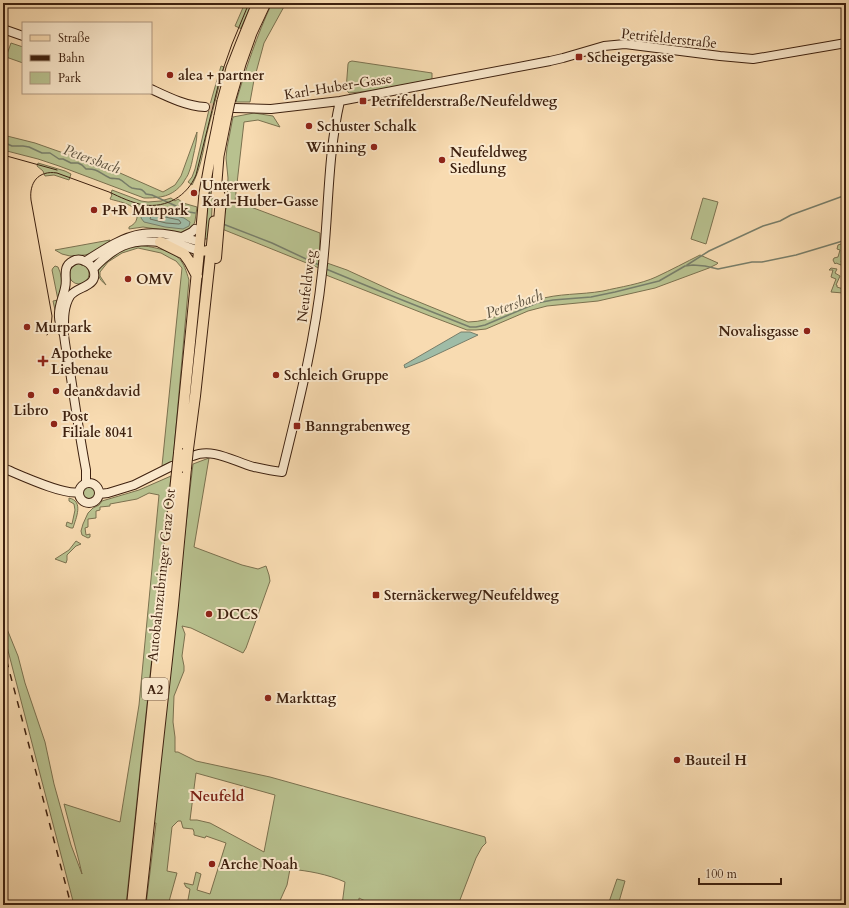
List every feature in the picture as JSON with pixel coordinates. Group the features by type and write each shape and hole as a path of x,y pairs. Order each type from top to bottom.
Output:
{"highway":[{"path":"198,376 202,369 209,323 217,248 221,198 216,187"},
{"path":"160,242 184,254 197,276"},
{"name":"Autobahnzubringer Graz Ost","path":"187,453 200,246"},
{"name":"Autobahnzubringer Graz Ost","path":"132,905 179,469 187,453 198,376 211,249"},
{"name":"Autobahnzubringer Graz Ost","path":"140,905 172,612 179,469"}],"main road":[{"path":"229,104 231,68 257,3"},
{"path":"200,246 203,203 210,160 223,116 229,104 252,33 266,3"},
{"path":"3,29 22,36"},
{"name":"Petrifelderstraße","path":"444,81 563,58 604,46 625,44 753,59 846,43"},
{"name":"Karl-Huber-Gasse","path":"229,104 272,109 340,101 444,81"},
{"path":"152,89 176,101 198,107 205,107"},
{"name":"Neufeldweg","path":"187,453 212,453 254,467 282,472 306,369 319,300 324,261 332,144 340,101"},
{"path":"86,261 109,247 130,237 151,234 182,237 206,250 211,249 223,116"},
{"path":"182,237 192,232 198,224 203,203"},
{"path":"93,269 107,256 122,246 136,242 148,241 200,246"},
{"path":"64,334 59,319 59,312 66,287 65,271 68,264 76,260 86,261 93,269 94,276 86,287 79,288 72,286 66,280"},
{"path":"79,288 74,292 68,301 64,318 64,334 86,470 86,483"},
{"path":"3,468 50,487 75,493 78,492"},
{"path":"99,494 108,493 134,485 179,469"},
{"path":"86,483 91,483 95,486 98,489 99,494 96,500 90,504 82,501 78,492 81,486 86,483"}],"green space":[{"path":"245,3 252,3 241,28 242,29 235,26"},
{"path":"272,3 286,3 264,43 250,102 236,102 261,27"},
{"path":"257,14 213,184 211,230 208,239 205,239 210,185 219,131"},
{"path":"11,43 22,47 22,63 6,57"},
{"path":"352,61 432,73 432,79 401,86 349,93 346,90 348,64"},
{"path":"221,66 224,67 201,161 192,185 188,182 195,169"},
{"path":"254,113 273,116 280,127 258,120 244,122 235,201 320,233 319,268 222,229 227,205 228,178 226,158 233,117"},
{"path":"197,132 191,166 183,183 179,188 170,194 155,198 144,198 59,166 3,150 3,135 35,143 120,173 163,192 175,185 181,176"},
{"path":"38,163 71,174 69,180 54,175 45,176 43,171 37,166"},
{"path":"112,190 141,201 161,201 171,198 175,201 178,199 183,203 197,207 193,227 183,233 143,227 129,229 129,227 136,221 137,213 128,204 110,199"},
{"path":"703,198 718,202 706,244 691,239"},
{"path":"110,240 92,253 85,255 70,256 55,250"},
{"path":"846,242 846,250 841,262 846,264 846,267 836,263 835,264 833,260 834,258 838,257 840,250 837,249 838,245"},
{"path":"138,245 160,249 176,256 180,259 185,268 189,280 173,461 162,466 182,268 176,261 161,253 138,248 122,253 108,262 100,272 100,276 106,285 101,281 98,273 104,263 121,250"},
{"path":"700,255 718,263 709,268 655,288 598,301 547,306 528,311 486,329 476,330 467,330 326,275 327,263 347,270 397,293 468,322 486,320 528,303 545,298 603,291 644,282"},
{"path":"79,264 86,267 89,274 86,281 79,284 72,281 69,274 72,267"},
{"path":"55,266 58,267 62,283 57,310 55,310 53,301 58,300 52,270"},
{"path":"831,268 837,269 835,273 840,276 836,285 837,287 846,290 846,294 842,295 843,293 831,292 836,279 831,277 833,270 829,270"},
{"path":"209,458 194,547 242,565 258,569 266,566 270,581 243,653 191,628 182,626 185,634 182,656 184,671 174,696 173,722 175,752 196,761 270,777 485,837 486,843 476,858 458,905 398,905 395,902 391,905 367,905 365,901 359,898 359,903 342,905 345,882 318,873 290,869 287,885 278,905 187,905 190,889 186,887 184,883 193,885 196,872 201,874 197,890 210,894 226,843 206,836 205,838 194,835 193,829 183,828 181,821 178,821 172,827 167,871 177,873 168,905 146,905 156,823 153,823 168,677 193,464","holes":["196,773 275,795 264,852 210,823 190,820"]},
{"path":"171,476 126,905 74,905 5,639 7,637 4,628 7,629 18,656 25,683 45,742 54,784 71,845 82,874 64,804 120,822 139,705 159,495 149,493 137,499 100,507 100,510 96,511 96,518 88,519 88,527 85,528 86,535 90,534 90,537 88,538 82,535 81,531 88,513 102,501 139,490"},
{"path":"87,487 93,488 96,494 95,498 88,500 84,498 82,492"},
{"path":"69,498 74,500 78,506 73,528 66,526 67,522 72,524 75,510 74,504 69,501"},
{"path":"76,541 81,544 76,546 67,555 66,563 55,559 69,550"},
{"path":"617,879 625,881 618,905 608,905"}],"water":[{"path":"156,211 184,218 190,222 189,226 183,229 165,227 144,222 141,218 142,214 146,212"},
{"path":"461,332 470,332 478,335 405,368 404,365"}],"waterway":[{"name":"Petersbach","path":"3,142 12,146 29,147 42,153 50,153 59,159 63,159 71,163 78,163 86,169 93,169 110,178 119,179 132,188 141,190 146,194 152,195 189,212 195,213"},
{"path":"687,265 709,251 763,226 780,221 791,215 846,195"},
{"name":"Petersbach","path":"223,224 272,243 319,265"},
{"name":"Petersbach","path":"326,269 470,327 476,327 485,325 537,303 553,300 591,297 659,281 685,266 705,266 718,269 752,262 762,262 796,255 846,240"}],"tunnel":[{"path":"205,107 227,108"}],"tram line":[{"path":"47,335 51,328 52,316 31,200 33,183 40,176 50,173 57,173 144,205 161,205 182,195 196,175 220,78 249,3"},
{"path":"3,155 57,170"}],"railway":[{"path":"3,647 71,905"}],"place":[{"name":"Scheigergasse","path":"579,57"},
{"name":"alea + partner","path":"170,75"},
{"name":"Petrifelderstraße/Neufeldweg","path":"363,101"},
{"name":"Schuster Schalk","path":"309,126"},
{"name":"Winning","path":"374,147"},
{"name":"Neufeldweg Siedlung","path":"442,160"},
{"name":"Unterwerk Karl-Huber-Gasse","path":"194,193"},
{"name":"P+R Murpark","path":"94,210"},
{"name":"OMV","path":"128,279"},
{"name":"Murpark","path":"27,327"},
{"name":"Novalisgasse","path":"807,331"},
{"name":"Apotheke Liebenau","path":"43,361"},
{"name":"Schleich Gruppe","path":"276,375"},
{"name":"dean&david","path":"56,391"},
{"name":"Libro","path":"31,395"},
{"name":"Post Filiale 8041","path":"54,424"},
{"name":"Banngrabenweg","path":"297,426"},
{"name":"Sternäckerweg/Neufeldweg","path":"376,595"},
{"name":"DCCS","path":"209,614"},
{"name":"Markttag","path":"268,698"},
{"name":"Bauteil H","path":"677,760"},
{"name":"Arche Noah","path":"212,864"}],"district":[{"name":"Neufeld","path":"217,796"}]}
